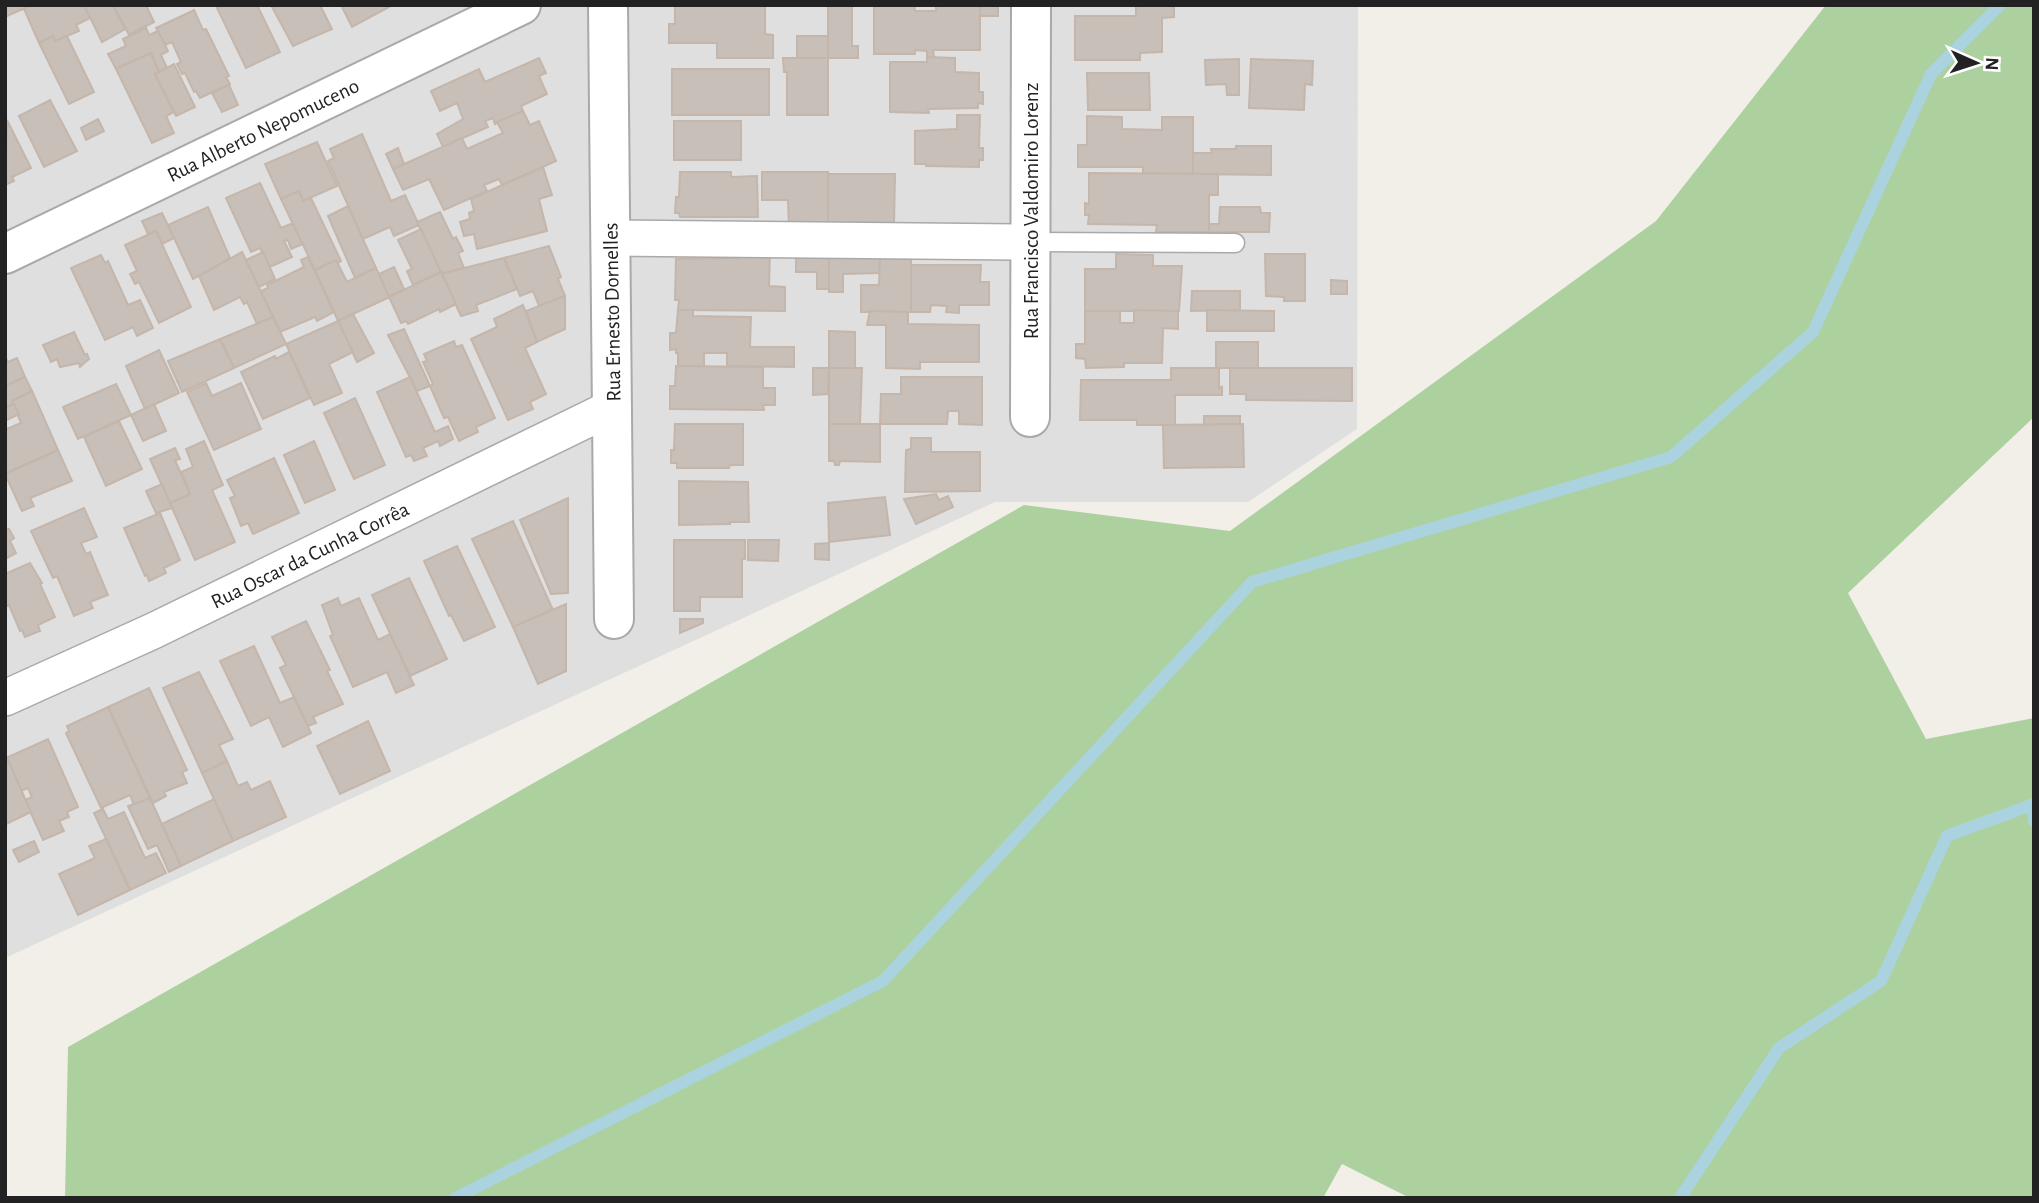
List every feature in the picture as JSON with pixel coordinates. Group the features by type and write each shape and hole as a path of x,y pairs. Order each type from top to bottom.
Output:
{"street":[{"name":"Rua Alberto Nepomuceno","path":"5,254 521,5"},
{"name":"Rua Ernesto Dornelles","path":"608,5 614,619"},
{"name":"Rua Francisco Valdomiro Lorenz","path":"1030,417 1031,5"},
{"path":"611,238 1031,242"},
{"name":"Rua Oscar da Cunha Corrêa","path":"5,698 153,631 612,407"}],"lane":[{"path":"1031,242 1235,243"}],"shaded area":[{"path":"5,5 1358,5 1357,429 1248,502 995,502 5,958"}],"green space":[{"path":"1826,5 2034,5 2034,417 1848,593 1926,739 2034,718 2034,1198 1410,1198 1342,1164 1323,1198 65,1198 68,1047 1024,505 1230,531 1656,221"}],"building":[{"path":"5,5 32,5 5,17"},
{"path":"32,5 84,5 90,18 76,25 79,31 55,41 53,36 39,43 24,9"},
{"path":"84,5 113,5 125,29 102,42"},
{"path":"113,5 146,5 154,22 129,35"},
{"path":"223,5 257,5 280,52 246,68 217,8"},
{"path":"271,5 320,5 332,29 293,46"},
{"path":"341,5 388,5 389,7 352,27"},
{"path":"675,5 765,5 765,34 773,35 773,58 717,58 717,43 669,43 669,24 675,24"},
{"path":"828,5 852,5 852,46 858,46 858,58 828,58"},
{"path":"874,5 914,5 915,11 936,11 936,5 980,5 980,50 933,50 934,58 927,57 927,51 915,50 915,54 874,54"},
{"path":"980,5 998,5 998,16 980,16"},
{"path":"1136,5 1174,5 1174,17 1162,18 1162,52 1140,53 1140,60 1075,60 1075,16 1136,16"},
{"path":"194,10 229,76 226,77 230,84 200,98 177,64 181,62 172,42 165,45 156,28"},
{"path":"146,28 149,35 158,31 168,51 161,55 167,68 159,72 151,53 116,69 108,54 126,46 123,39"},
{"path":"53,36 55,41 67,36 94,92 69,104 39,43"},
{"path":"797,36 828,36 828,58 797,58"},
{"path":"151,53 159,72 155,74 174,112 166,116 174,133 152,143 116,69"},
{"path":"927,57 955,58 955,72 979,73 979,92 983,92 983,104 978,103 978,108 928,109 929,113 890,112 890,62 927,62"},
{"path":"539,58 546,73 539,76 547,94 521,106 523,111 495,124 493,118 485,121 488,127 443,147 437,134 463,119 457,103 440,111 431,91 479,69 485,82"},
{"path":"783,58 828,58 828,115 787,115 787,72 784,72"},
{"path":"1239,59 1239,95 1227,95 1226,84 1206,85 1205,60"},
{"path":"1251,59 1313,61 1312,85 1305,84 1304,110 1249,108"},
{"path":"174,64 195,107 176,116 155,74"},
{"path":"672,69 769,69 769,115 672,115"},
{"path":"1087,73 1149,73 1150,110 1088,110"},
{"path":"229,85 238,105 222,112 212,93"},
{"path":"50,100 77,151 44,167 19,116"},
{"path":"523,111 530,125 539,121 556,161 502,185 499,179 484,185 487,191 444,210 429,179 403,190 393,169 462,138 467,149 503,133 497,122"},
{"path":"957,115 980,115 979,148 983,148 983,160 979,160 979,167 915,164 915,131 957,129"},
{"path":"1087,116 1122,117 1122,129 1162,130 1162,117 1193,117 1193,174 1143,173 1143,167 1078,167 1078,145 1087,145"},
{"path":"98,119 104,131 86,140 81,128"},
{"path":"7,120 31,168 12,177 14,181 5,185"},
{"path":"674,121 741,121 741,160 674,160"},
{"path":"362,134 391,201 405,195 419,225 394,236 390,227 363,239 328,161 334,158 330,149"},
{"path":"317,142 337,186 303,201 299,191 281,199 265,164"},
{"path":"1236,146 1271,146 1271,175 1193,174 1193,153 1212,153 1211,149 1236,149"},
{"path":"398,148 404,164 393,169 386,154"},
{"path":"543,167 552,195 539,199 547,231 477,249 474,234 464,236 460,222 470,219 469,213 474,211 471,199"},
{"path":"680,172 731,172 731,177 757,176 758,217 680,217 679,213 675,213"},
{"path":"762,172 828,172 828,230 789,231 788,200 762,200"},
{"path":"1089,173 1218,174 1218,195 1209,195 1209,232 1156,232 1157,225 1088,224 1089,215 1085,215 1085,203 1089,204"},
{"path":"828,174 895,174 894,224 828,224"},
{"path":"260,183 281,228 293,223 303,244 291,249 288,240 284,241 292,257 270,267 260,248 251,252 226,198"},
{"path":"299,191 303,201 311,198 341,261 338,263 336,260 315,270 281,199"},
{"path":"348,206 376,268 355,278 328,216"},
{"path":"208,207 230,258 193,279 168,225"},
{"path":"1220,207 1260,207 1261,213 1270,213 1269,232 1209,232 1209,224 1219,224"},
{"path":"440,212 453,239 456,237 463,251 458,253 464,268 441,274 417,222"},
{"path":"162,213 174,238 162,244 156,231 148,234 142,221"},
{"path":"421,229 441,272 413,285 407,271 412,269 398,240"},
{"path":"156,231 191,307 159,323 139,282 135,284 130,274 137,271 125,245"},
{"path":"549,246 565,296 539,306 533,291 520,296 504,258"},
{"path":"242,252 273,317 257,324 247,302 244,304 240,297 214,310 199,276"},
{"path":"263,252 275,279 259,287 246,260"},
{"path":"737,253 770,253 769,286 785,287 785,311 678,310 679,300 675,300 676,259 737,258"},
{"path":"796,253 829,253 829,289 817,289 817,272 796,272"},
{"path":"829,253 880,253 880,273 843,274 843,292 829,292"},
{"path":"880,253 911,253 911,312 861,312 861,285 879,285"},
{"path":"1116,254 1153,255 1153,266 1182,266 1179,311 1085,311 1085,269 1116,269"},
{"path":"1265,254 1305,254 1305,301 1284,301 1284,297 1266,296"},
{"path":"101,255 105,263 108,261 128,305 140,300 153,328 137,336 133,327 105,340 71,268"},
{"path":"308,257 334,312 317,321 315,317 280,332 261,291 268,288 267,285 304,267 301,260"},
{"path":"504,258 517,289 476,305 478,311 461,316 441,274"},
{"path":"336,260 347,282 376,268 390,297 338,321 315,270"},
{"path":"911,265 981,265 980,282 989,282 989,305 959,305 959,313 946,312 947,306 931,305 930,312 911,312"},
{"path":"394,267 404,289 389,297 379,274"},
{"path":"441,272 456,304 408,324 406,321 401,323 389,297"},
{"path":"1331,280 1347,281 1347,294 1331,294"},
{"path":"1192,291 1240,291 1240,310 1191,311"},
{"path":"565,296 565,329 537,342 526,311"},
{"path":"523,305 537,342 525,348 546,394 530,402 533,409 508,420 471,339 497,327 494,319"},
{"path":"678,310 693,310 693,316 751,317 750,347 794,347 794,367 727,366 727,353 704,353 704,366 678,366 676,349 670,350 670,333 676,333"},
{"path":"1134,310 1178,311 1178,329 1163,328 1162,363 1124,363 1124,367 1086,368 1085,359 1076,358 1076,344 1085,344 1085,311 1120,311 1120,323 1134,323"},
{"path":"1207,310 1274,311 1274,331 1207,331"},
{"path":"870,311 908,312 908,324 979,325 979,362 920,362 920,369 886,368 886,325 867,325"},
{"path":"353,314 374,353 357,362 338,321"},
{"path":"273,317 286,344 234,368 220,339"},
{"path":"338,321 353,352 329,364 342,393 314,405 286,344"},
{"path":"404,329 430,386 417,391 388,335"},
{"path":"829,331 855,332 855,368 829,368"},
{"path":"74,332 89,359 80,367 79,363 60,367 57,359 51,362 43,345"},
{"path":"220,339 234,368 182,392 168,361"},
{"path":"454,341 456,347 462,345 495,418 476,427 478,432 459,441 448,417 444,418 423,362 427,361 424,354"},
{"path":"1216,342 1258,342 1258,368 1216,368"},
{"path":"159,350 179,393 145,409 126,366"},
{"path":"289,352 310,398 263,419 241,372"},
{"path":"5,357 8,362 17,358 25,377 5,386"},
{"path":"676,366 763,367 763,388 775,388 775,405 763,405 764,410 670,409 670,386 675,386"},
{"path":"813,368 829,368 828,394 813,395"},
{"path":"829,368 862,368 860,424 829,424"},
{"path":"1171,368 1219,368 1219,388 1222,387 1222,395 1175,395 1175,425 1137,425 1137,420 1080,420 1081,380 1171,380"},
{"path":"1230,368 1352,368 1352,401 1246,400 1246,394 1230,394"},
{"path":"25,377 32,391 12,401 14,404 5,408 5,386"},
{"path":"410,377 435,432 448,426 453,439 440,446 438,441 423,448 427,456 414,461 411,455 406,457 377,392"},
{"path":"901,377 982,377 982,425 959,424 959,411 948,411 947,424 880,424 881,394 901,394"},
{"path":"206,383 212,396 241,383 261,429 214,450 187,392"},
{"path":"116,384 131,415 78,439 63,407"},
{"path":"32,391 58,450 6,473 5,424 7,429 21,423 12,401"},
{"path":"355,398 385,465 354,479 324,413"},
{"path":"14,404 19,414 5,421 5,408"},
{"path":"154,404 166,431 143,441 131,415"},
{"path":"1204,416 1240,416 1240,425 1204,425"},
{"path":"119,421 142,469 106,486 84,437"},
{"path":"675,424 743,424 743,465 730,465 729,468 677,468 677,463 671,463"},
{"path":"829,424 880,424 880,462 840,461 839,465 835,465 834,461 829,461"},
{"path":"1243,424 1244,467 1164,468 1163,425"},
{"path":"911,438 931,438 931,452 980,452 980,491 905,492 906,450 911,449"},
{"path":"204,441 223,485 212,490 235,542 195,560 170,503 190,494 181,472 193,467 186,449"},
{"path":"314,441 335,490 305,503 284,455"},
{"path":"175,448 180,459 175,460 190,494 170,503 150,459"},
{"path":"58,450 72,481 30,498 34,506 22,511 5,474"},
{"path":"274,458 299,513 253,534 248,523 241,526 230,498 235,496 227,480"},
{"path":"679,481 748,482 749,522 679,525"},
{"path":"162,484 172,508 156,513 146,491"},
{"path":"936,494 939,500 948,496 953,507 916,524 904,499"},
{"path":"885,497 890,535 829,542 828,503"},
{"path":"568,498 568,593 551,594 520,520"},
{"path":"84,508 97,537 81,543 86,554 90,552 108,595 90,602 93,608 74,616 57,576 53,578 31,531"},
{"path":"160,513 180,560 164,568 166,573 149,581 124,528"},
{"path":"513,521 553,610 513,627 472,539"},
{"path":"9,529 14,538 10,541 16,553 5,559 5,530"},
{"path":"674,540 745,540 742,597 700,597 700,611 674,611"},
{"path":"748,540 779,540 778,561 748,560"},
{"path":"829,543 829,560 815,559 815,544"},
{"path":"457,546 495,627 464,641 451,615 449,616 424,561"},
{"path":"30,563 42,583 40,584 55,617 38,625 40,631 25,637 9,605 5,607 5,574"},
{"path":"409,578 447,659 410,676 372,595"},
{"path":"338,598 341,606 359,598 378,640 390,634 414,685 396,693 387,672 353,687 330,636 333,635 322,605"},
{"path":"566,604 566,671 538,684 513,627"},
{"path":"680,619 703,619 703,623 680,633"},
{"path":"306,621 343,704 313,717 316,723 308,726 280,668 286,665 272,637"},
{"path":"254,646 280,703 294,697 311,733 283,747 269,717 251,726 220,661"},
{"path":"199,672 233,739 219,745 227,761 202,773 163,688"},
{"path":"149,688 187,770 182,772 187,783 164,792 166,796 153,803 108,707"},
{"path":"108,707 150,798 134,805 130,795 101,808 66,733 69,731 67,726"},
{"path":"368,721 390,771 340,794 317,746"},
{"path":"48,739 78,807 67,812 69,817 59,821 64,831 43,840 25,800 32,797 28,788 21,791 6,758"},
{"path":"8,760 31,812 6,824 5,828 5,762"},
{"path":"227,761 238,786 247,782 251,790 270,781 286,817 233,841 202,773"},
{"path":"150,798 181,866 169,872 157,845 148,849 128,806"},
{"path":"214,799 233,841 181,866 162,824"},
{"path":"103,809 108,819 124,812 145,858 156,853 166,873 130,890 94,813"},
{"path":"106,839 130,890 78,915 59,874 95,858 89,846"},
{"path":"34,841 39,852 19,862 13,850"}],"waterway":[{"path":"455,1198 883,981 1252,582 1671,457 1813,332 1931,74 2000,5"},
{"path":"1680,1198 1779,1048 1881,981 1947,836 2034,804"},
{"path":"2033,805 2034,821"}]}
